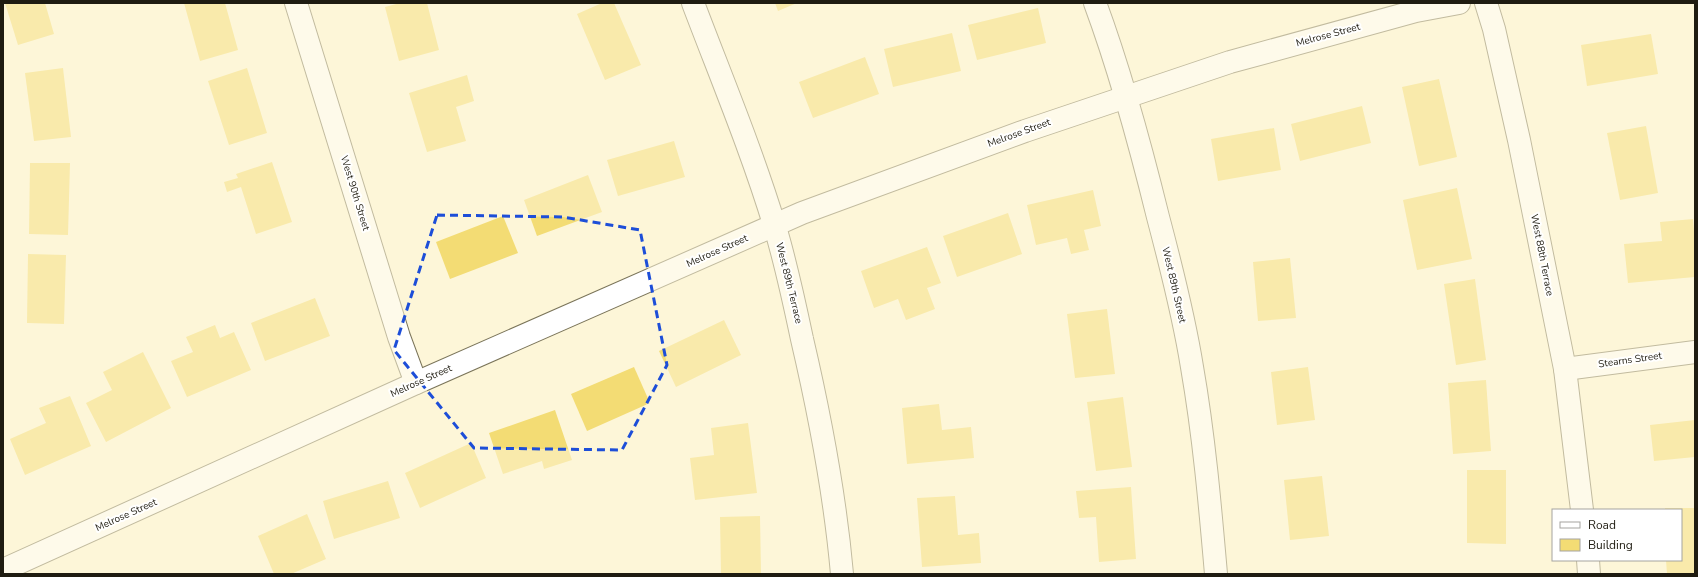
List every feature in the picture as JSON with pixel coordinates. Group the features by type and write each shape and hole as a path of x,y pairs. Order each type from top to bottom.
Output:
{"street":[{"name":"West 90th Street","path":"296,3 397,329 416,383"},
{"name":"West 89th Terrace","path":"693,3 737,119 786,265 819,411 839,541 842,574"},
{"name":"West 89th Street","path":"1095,3 1127,96 1170,265 1192,366 1207,473 1216,574"},
{"name":"Melrose Street","path":"3,570 165,498 416,383 802,213 1003,139 1230,62 1416,11 1458,3"},
{"name":"West 88th Terrace","path":"1486,3 1494,29 1519,140 1565,369 1582,509"},
{"name":"Stearns Street","path":"1565,369 1695,352"},
{"path":"1588,561 1589,574"}],"highlighted area":[{"path":"437,215 563,217 640,230 667,365 622,450 474,448 394,350"}],"building":[{"path":"5,3 45,3 54,34 18,45"},
{"path":"184,3 225,3 238,50 200,61"},
{"path":"400,3 427,3 439,50 399,61 385,7"},
{"path":"602,3 614,3 641,65 605,80 577,14"},
{"path":"775,3 797,3 778,11"},
{"path":"1038,8 1046,43 977,60 968,25"},
{"path":"952,33 961,71 893,87 884,49"},
{"path":"1651,34 1658,74 1587,86 1581,45"},
{"path":"865,57 879,94 813,118 799,82"},
{"path":"63,68 71,137 34,141 25,73"},
{"path":"247,68 267,133 229,145 208,81"},
{"path":"467,75 474,101 456,107 466,141 427,152 409,93"},
{"path":"1439,79 1457,157 1419,166 1402,87"},
{"path":"1362,106 1371,143 1300,161 1291,124"},
{"path":"1646,126 1658,193 1620,200 1607,133"},
{"path":"1274,128 1281,170 1218,181 1211,139"},
{"path":"674,141 685,177 618,196 607,160"},
{"path":"272,162 292,222 256,234 241,187 227,192 224,182 238,178 236,174"},
{"path":"30,163 70,163 68,235 29,234"},
{"path":"588,175 602,212 537,236 524,200"},
{"path":"1457,188 1472,259 1417,270 1403,200"},
{"path":"1093,190 1101,226 1084,230 1089,250 1071,254 1067,238 1036,245 1027,205"},
{"path":"1008,213 1022,254 957,277 943,236"},
{"path":"503,216 518,253 450,279 436,242"},
{"path":"1693,219 1695,277 1628,283 1624,244 1662,241 1660,222"},
{"path":"927,247 941,283 927,288 935,309 906,320 898,299 874,308 861,271"},
{"path":"28,254 66,255 64,324 27,323"},
{"path":"1290,258 1296,318 1258,321 1253,262"},
{"path":"1475,279 1486,360 1456,365 1444,284"},
{"path":"315,298 330,336 265,361 251,323"},
{"path":"1107,309 1115,374 1075,378 1067,314"},
{"path":"724,320 741,355 676,387 659,351"},
{"path":"215,325 220,338 234,332 251,370 187,397 171,361 193,352 186,337"},
{"path":"143,352 171,408 106,442 86,403 112,390 103,372"},
{"path":"634,367 650,403 587,431 571,394"},
{"path":"1308,367 1315,420 1277,425 1271,372"},
{"path":"1486,380 1491,451 1453,454 1448,383"},
{"path":"70,396 91,446 25,475 10,439 46,423 39,408"},
{"path":"1123,397 1132,467 1096,471 1087,402"},
{"path":"939,404 942,430 971,427 974,458 907,464 902,408"},
{"path":"555,410 572,460 544,469 542,461 503,474 489,433"},
{"path":"1695,420 1695,457 1654,461 1650,425"},
{"path":"748,423 757,493 695,500 690,458 714,455 711,428"},
{"path":"471,443 486,478 420,508 405,473"},
{"path":"1467,470 1506,470 1506,544 1467,543"},
{"path":"1322,476 1329,536 1290,540 1284,480"},
{"path":"388,481 400,518 334,539 323,501"},
{"path":"1131,487 1136,559 1099,562 1096,517 1079,518 1076,491"},
{"path":"955,496 958,535 979,533 981,563 922,567 917,498"},
{"path":"1695,508 1695,574 1667,574 1666,561 1682,561 1682,509 1665,509"},
{"path":"307,514 326,559 291,574 274,574 258,536"},
{"path":"760,516 761,574 721,574 720,517"}]}
